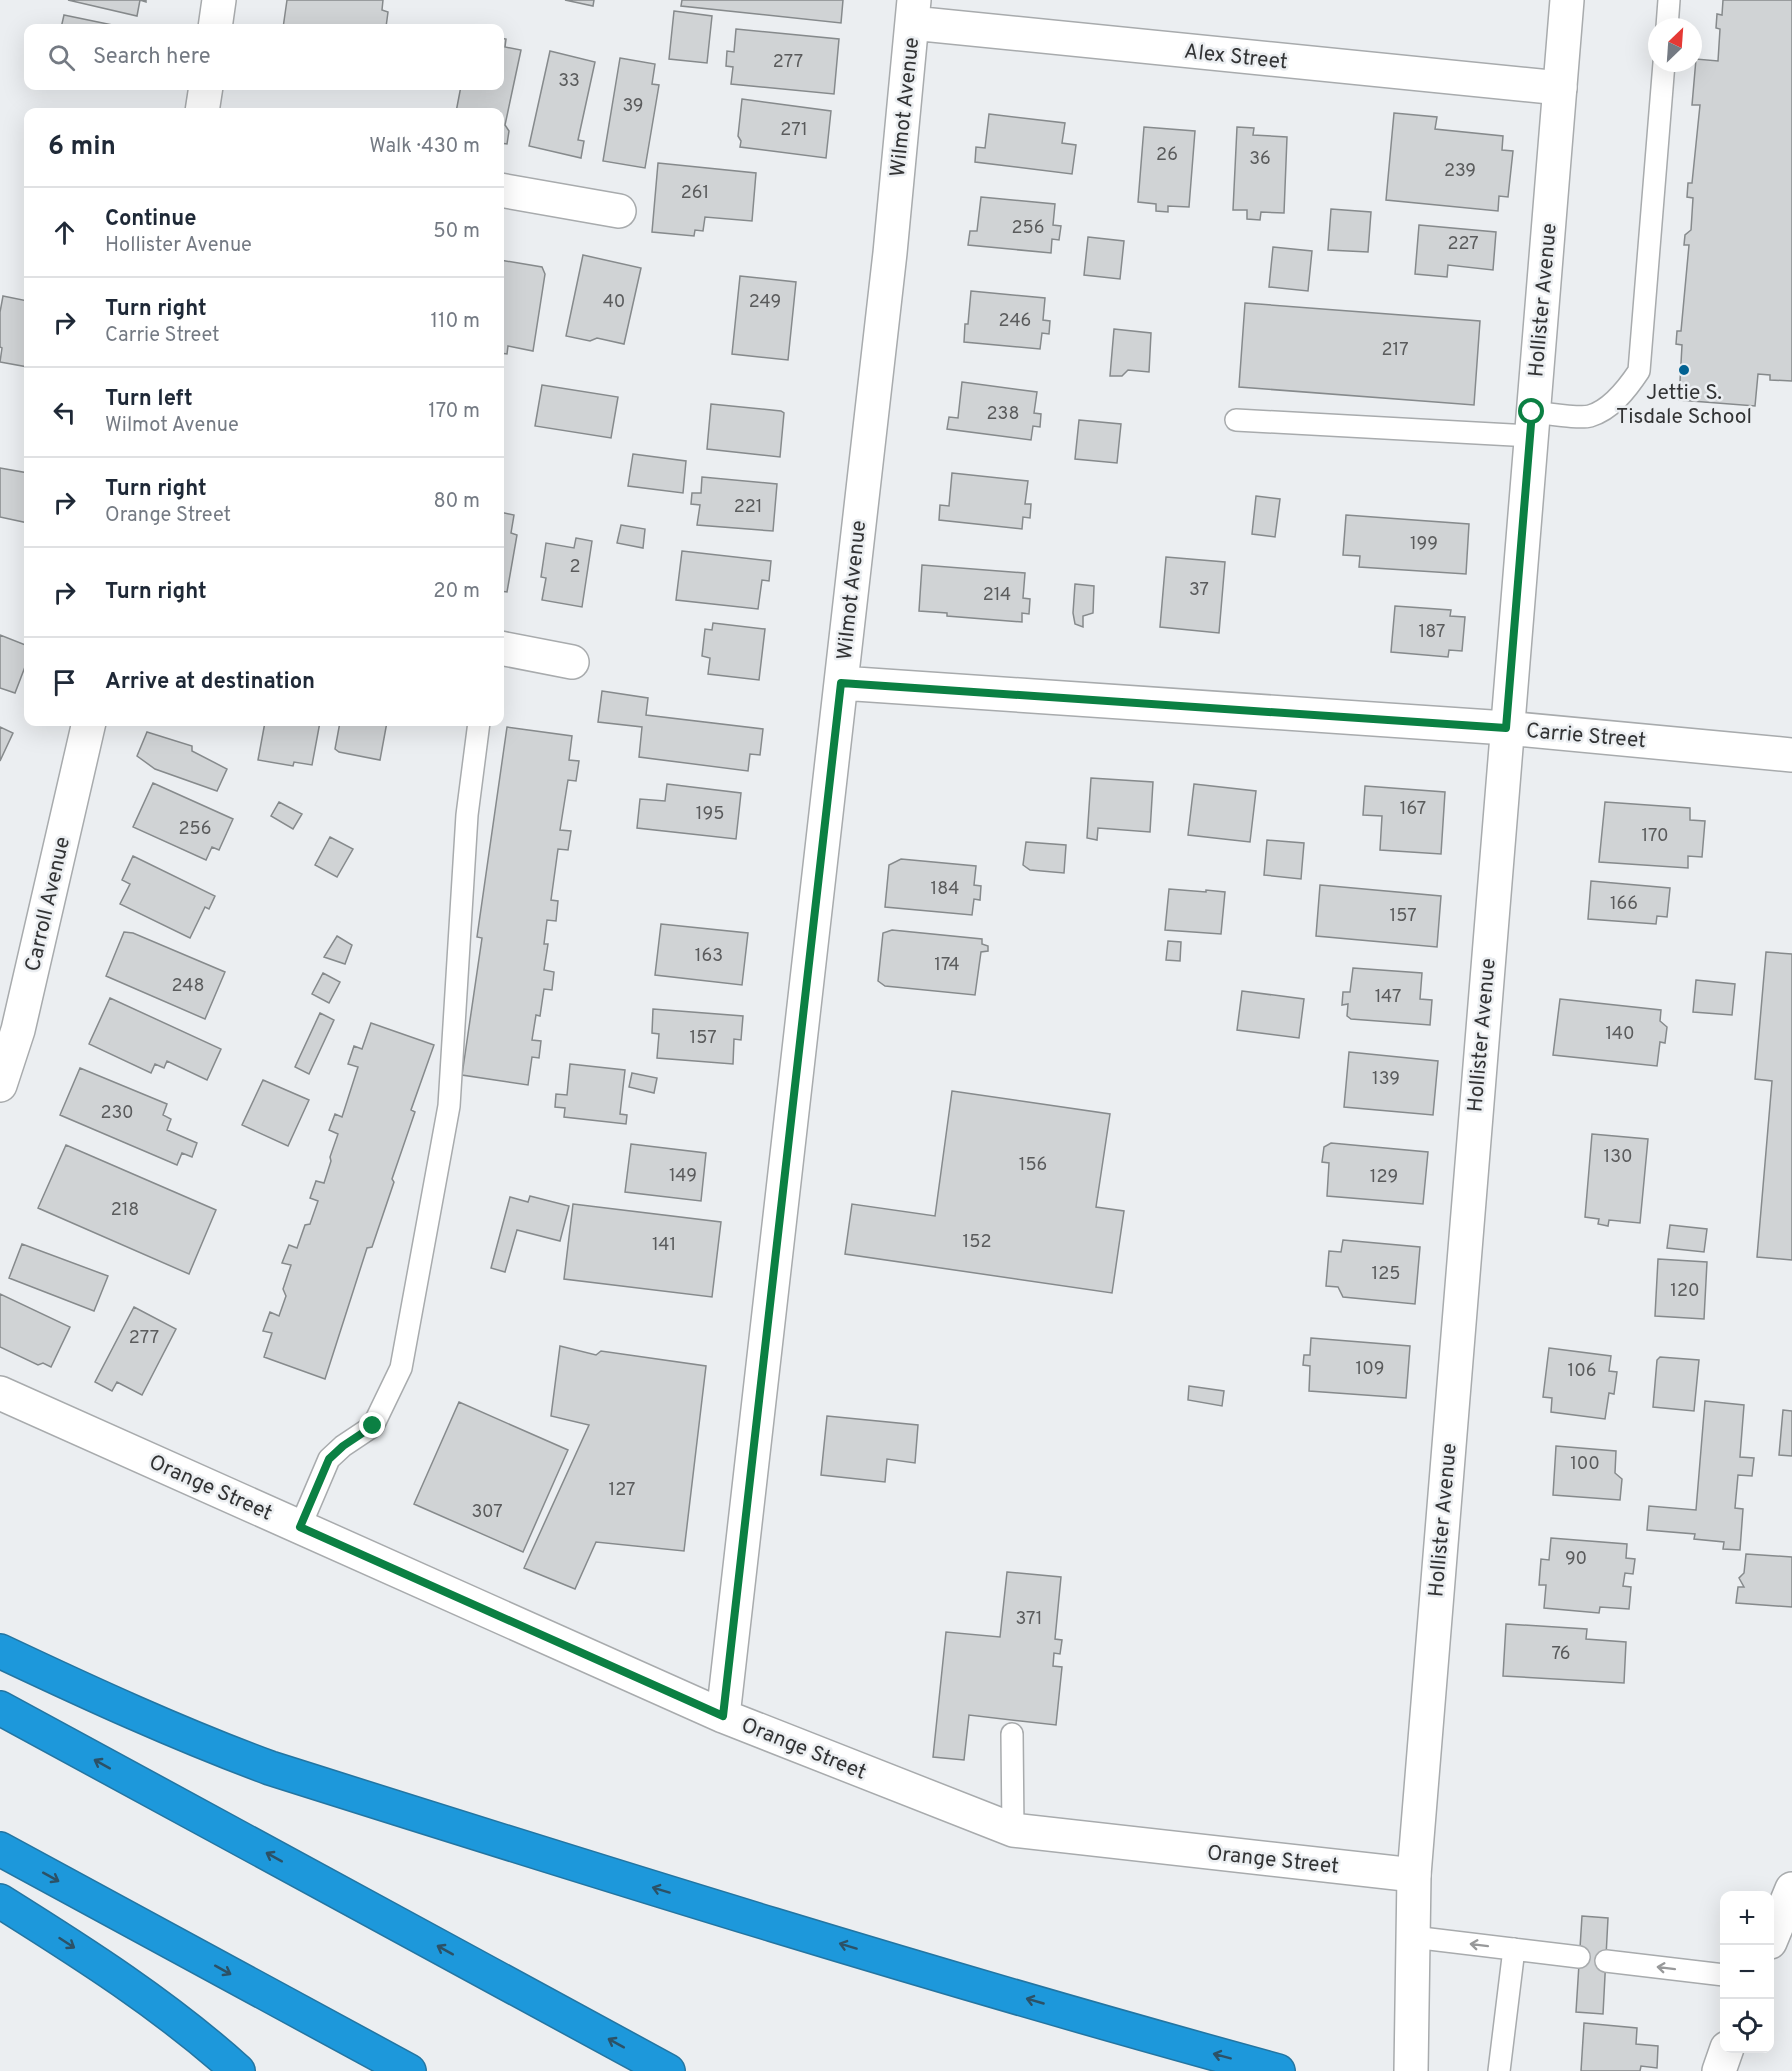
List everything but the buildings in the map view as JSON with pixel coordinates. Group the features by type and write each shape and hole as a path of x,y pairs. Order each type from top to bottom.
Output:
{"highway":[{"path":"0,1651 140,1717 270,1768 954,1978 1278,2071"},
{"path":"0,1708 668,2071"},
{"path":"0,1849 409,2071"},
{"path":"0,1901 146,1996 238,2071"}],"street":[{"path":"216,24 219,0"},
{"name":"Hollister Avenue","path":"1411,2071 1414,1875 1567,0"},
{"name":"Alex Street","path":"913,11 1560,88"},
{"name":"Wilmot Avenue","path":"723,1716 890,253 913,11"},
{"path":"203,108 205,90"},
{"path":"504,191 619,211"},
{"path":"504,649 572,662"},
{"name":"Carrie Street","path":"841,683 1506,728 1792,754"},
{"name":"Carroll Avenue","path":"0,1085 18,1029 88,726"},
{"name":"Orange Street","path":"0,1393 723,1716 1013,1830 1414,1875"},
{"path":"1774,1932 1792,1889"},
{"path":"1719,2071 1726,2053"}],"lane":[{"path":"1668,18 1669,0"},
{"path":"1236,420 1532,424 1589,416 1606,408 1627,390 1639,371 1663,72"},
{"path":"300,1527 329,1459 343,1446 373,1426 401,1368 449,1106 467,815 478,726"},
{"path":"1012,1734 1013,1830"},
{"path":"1413,1937 1579,1957"},
{"path":"1499,2071 1514,1949"},
{"path":"1606,1961 1720,1974"}],"place":[{"name":"Jettie S. Tisdale School","path":"1684,370"}],"route":[{"path":"373,1426 343,1446 329,1459 300,1527 723,1716 841,683 1506,728 1532,412"}]}
